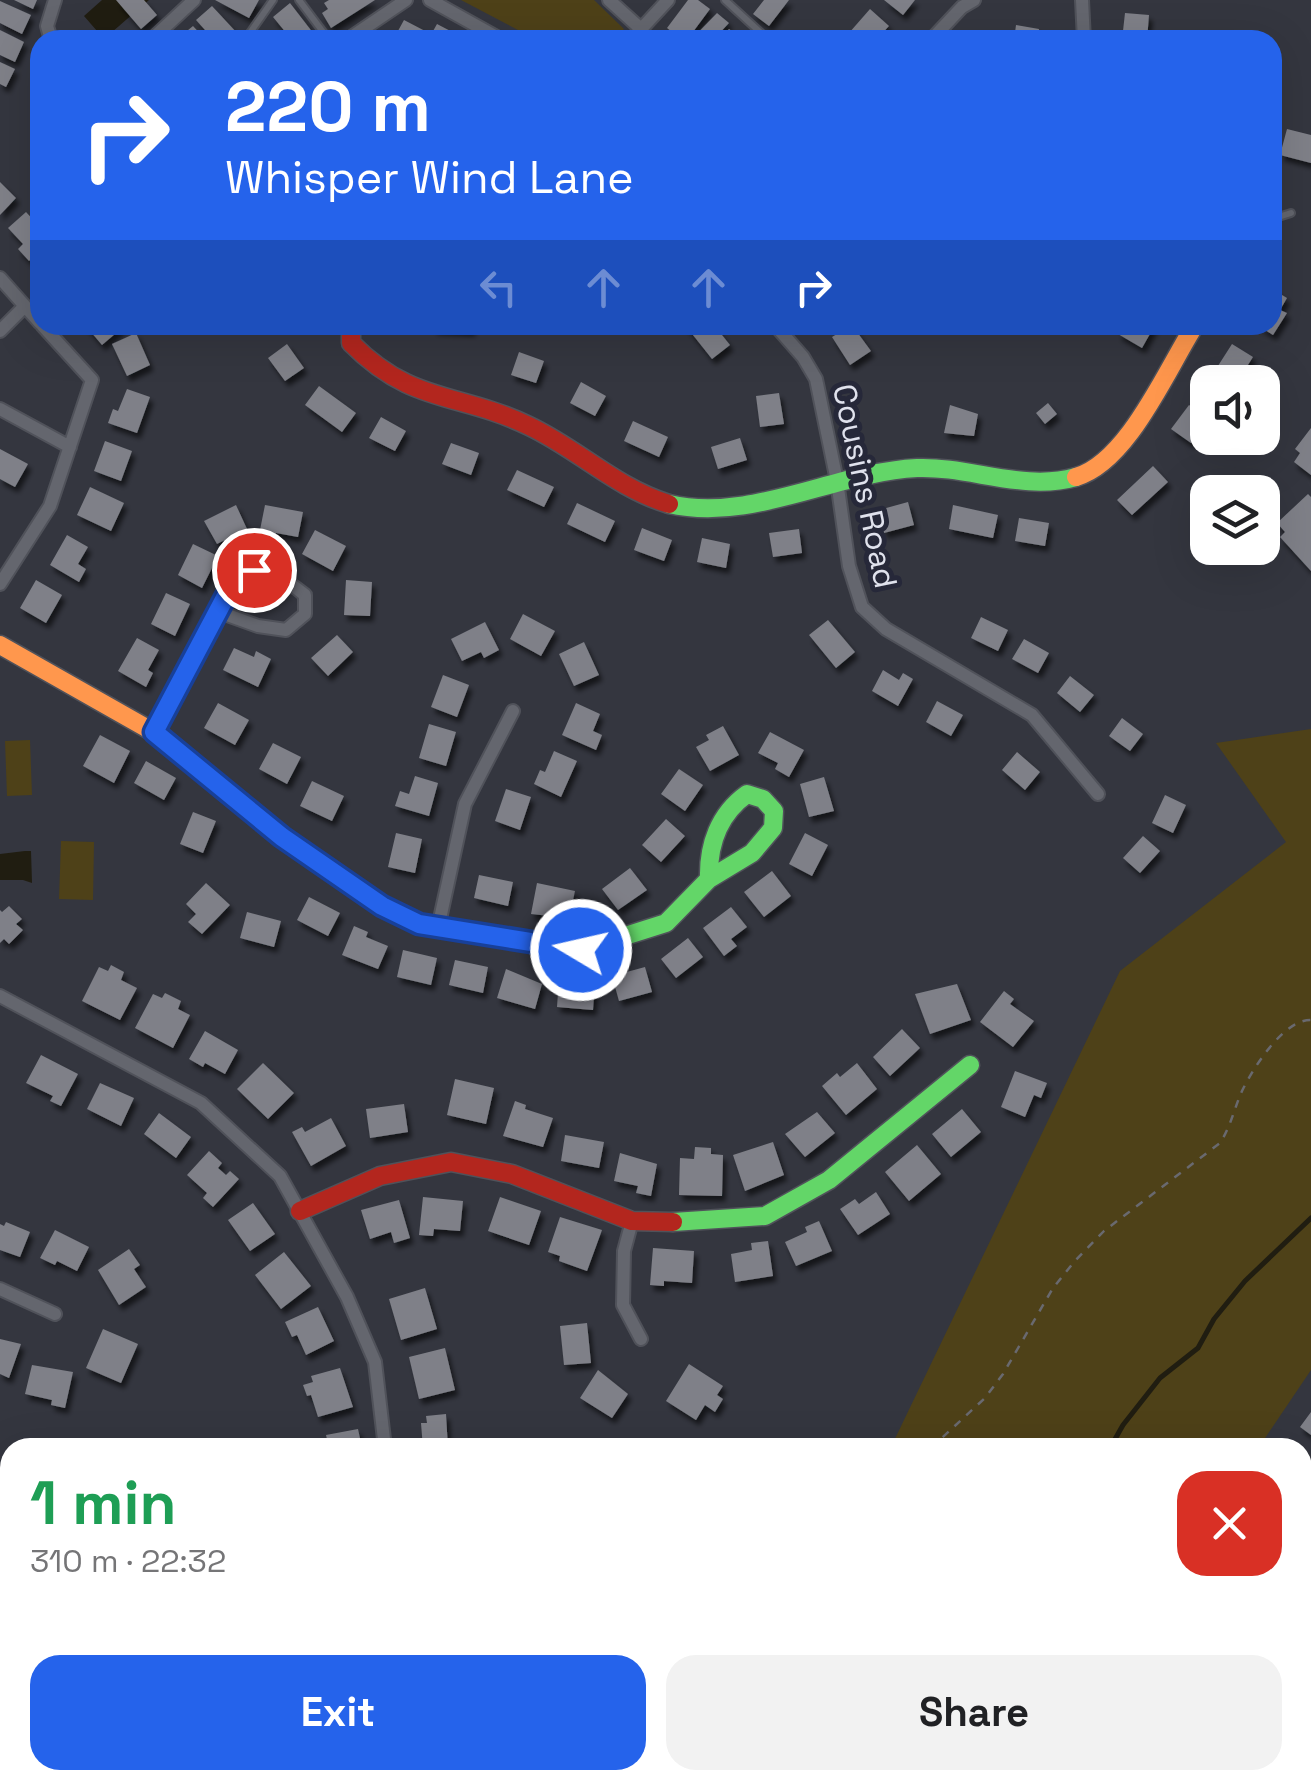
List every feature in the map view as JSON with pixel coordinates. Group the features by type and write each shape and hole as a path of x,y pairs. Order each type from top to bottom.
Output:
{"street":[{"path":"48,30 56,0"},
{"path":"162,30 194,0"},
{"path":"362,30 406,0"},
{"path":"430,0 484,30"},
{"path":"609,0 632,30"},
{"path":"641,30 668,0"},
{"path":"940,30 962,6 974,0"},
{"path":"1082,0 1084,30"},
{"path":"0,278 30,312"},
{"path":"0,331 25,306"},
{"path":"0,584 50,506 92,380 51,335"},
{"path":"351,335 351,342 369,364 392,382 526,424 628,491 674,506 752,505 894,470 940,468 1031,482 1067,480 1102,464 1121,442 1189,335"},
{"name":"Cousins Road","path":"784,335 816,380 837,481 849,566 862,606 886,629 1032,715 1098,794"},
{"path":"0,409 70,447"},
{"path":"154,732 236,577 254,570 284,578 305,595 305,614 286,630 258,626 220,612"},
{"path":"0,645 154,732 282,837 368,897 419,924 581,950 666,923 709,879 752,853 773,828 774,811 763,799 747,794 728,808 711,851 709,879"},
{"path":"438,928 465,804 512,711"},
{"path":"0,996 202,1103 280,1176 348,1296 375,1362 384,1438"},
{"path":"300,1211 380,1176 450,1162 512,1174 632,1221 699,1222 765,1216 829,1180 970,1064"},
{"path":"632,1221 624,1251 623,1305 641,1339"},
{"path":"0,1289 55,1314"}],"lane":[{"path":"252,30 273,0"},
{"path":"298,0 321,30"},
{"path":"724,0 758,30"},
{"path":"1282,215 1291,213"}],"path":[{"path":"943,1438 985,1398 1053,1288 1074,1262 1130,1210 1220,1143 1229,1129 1240,1094 1282,1032 1300,1020 1311,1020"}],"shaded area":[{"path":"102,0 149,0 114,30 96,30 84,16"},
{"path":"461,0 594,0 624,29 623,30 518,30"},
{"path":"1311,729 1311,1370 1265,1438 895,1438 1120,971 1286,842 1216,743"},
{"path":"30,740 32,795 7,796 5,741"},
{"path":"61,841 94,842 93,900 59,899"},
{"path":"31,851 32,883 0,880 0,854"}],"building":[{"path":"14,0 37,0 33,9"},
{"path":"116,0 144,0 157,15 141,29"},
{"path":"215,0 259,0 249,18"},
{"path":"375,0 331,28 322,13 328,9 324,3"},
{"path":"688,0 698,0 710,9 694,30 667,28"},
{"path":"764,0 789,0 769,26 753,14"},
{"path":"884,0 915,0 903,15"},
{"path":"0,1 31,15 22,34 0,23"},
{"path":"290,3 311,30 284,30 273,17"},
{"path":"212,6 234,30 205,30 196,20"},
{"path":"870,9 889,26 885,30 852,30"},
{"path":"717,13 729,23 722,30 701,30"},
{"path":"1125,13 1149,15 1148,30 1123,30"},
{"path":"404,20 423,30 398,30"},
{"path":"1016,25 1039,29 1039,30 1015,30"},
{"path":"0,30 24,42 15,62 0,55"},
{"path":"0,62 15,69 6,87 0,84"},
{"path":"1287,129 1311,135 1311,163 1282,156"},
{"path":"0,182 16,198 0,215"},
{"path":"26,212 30,216 29,261 18,249 23,244 8,228"},
{"path":"94,335 114,335 102,345"},
{"path":"137,335 150,365 127,376 112,344"},
{"path":"693,335 722,335 730,345 712,359"},
{"path":"859,335 871,351 850,365 832,337"},
{"path":"1120,335 1149,335 1142,348"},
{"path":"287,344 304,368 285,381 268,358"},
{"path":"1232,344 1253,357 1248,365 1219,365"},
{"path":"519,352 544,361 536,383 511,375"},
{"path":"581,382 606,396 595,416 570,403"},
{"path":"319,386 356,413 342,432 305,405"},
{"path":"127,389 150,397 137,433 108,423"},
{"path":"779,393 784,424 760,427 756,396"},
{"path":"1048,403 1057,414 1045,424 1036,413"},
{"path":"950,405 978,414 974,436 944,433"},
{"path":"1189,405 1190,406 1190,442 1171,429"},
{"path":"381,417 406,431 395,451 369,438"},
{"path":"633,421 668,437 659,457 624,441"},
{"path":"1311,428 1311,475 1294,462 1300,453 1295,449"},
{"path":"740,438 747,460 718,469 711,447"},
{"path":"105,441 132,451 121,481 94,471"},
{"path":"451,443 479,453 471,475 442,464"},
{"path":"0,449 28,464 15,487 0,479"},
{"path":"1153,466 1168,482 1132,515 1117,500"},
{"path":"517,470 554,487 544,507 507,490"},
{"path":"90,487 124,503 111,531 77,515"},
{"path":"1308,494 1311,497 1311,571 1280,537 1285,532 1280,520"},
{"path":"908,502 914,525 884,533 879,510"},
{"path":"577,503 615,521 605,542 567,524"},
{"path":"236,505 247,529 217,544 204,521"},
{"path":"265,505 303,512 298,537 259,535"},
{"path":"953,505 998,515 993,538 949,529"},
{"path":"1019,518 1049,523 1045,546 1015,541"},
{"path":"642,528 672,540 664,561 634,550"},
{"path":"799,529 802,553 773,557 769,533"},
{"path":"315,530 346,546 333,571 302,554"},
{"path":"67,535 88,547 78,564 86,569 79,582 50,565"},
{"path":"702,538 730,544 726,568 697,562"},
{"path":"193,544 218,556 202,588 178,575"},
{"path":"36,580 62,595 46,623 20,608"},
{"path":"346,580 372,582 370,616 344,615"},
{"path":"166,593 190,604 175,636 151,624"},
{"path":"523,614 555,631 541,656 510,639"},
{"path":"981,617 1008,630 998,651 971,638"},
{"path":"828,620 855,652 836,668 809,635"},
{"path":"485,622 499,650 484,658 481,652 462,661 451,639"},
{"path":"337,635 353,652 328,676 311,658"},
{"path":"137,638 159,650 148,670 153,673 146,687 118,671"},
{"path":"1024,639 1049,653 1038,673 1012,659"},
{"path":"584,642 599,675 574,686 559,654"},
{"path":"234,648 254,657 256,651 271,659 258,687 223,670"},
{"path":"883,670 899,680 903,673 913,679 898,706 872,691"},
{"path":"443,675 469,685 457,717 431,707"},
{"path":"1070,676 1094,695 1080,712 1057,693"},
{"path":"937,701 963,715 951,736 926,722"},
{"path":"218,703 249,720 235,745 204,728"},
{"path":"576,703 600,714 593,731 602,735 596,750 562,735"},
{"path":"1122,718 1143,734 1130,751 1109,736"},
{"path":"429,724 456,732 446,766 419,758"},
{"path":"723,726 739,755 710,771 696,747 709,740 706,735"},
{"path":"770,732 804,750 789,777 775,769 778,763 758,753"},
{"path":"100,735 130,751 114,783 83,766"},
{"path":"273,743 301,757 287,784 259,769"},
{"path":"554,751 577,761 561,797 534,784 540,770 545,772"},
{"path":"1017,752 1040,772 1025,790 1002,770"},
{"path":"146,761 176,778 164,800 134,783"},
{"path":"679,769 703,785 685,811 661,794"},
{"path":"415,776 438,783 429,816 395,806 400,791 409,794"},
{"path":"824,777 834,811 809,817 800,784"},
{"path":"312,781 344,796 332,821 300,806"},
{"path":"506,789 531,797 520,830 495,821"},
{"path":"1165,795 1186,805 1173,833 1152,823"},
{"path":"193,812 216,821 203,853 180,844"},
{"path":"666,819 685,836 661,862 642,845"},
{"path":"396,833 422,839 415,873 388,867"},
{"path":"805,833 828,845 812,876 789,864"},
{"path":"1143,836 1160,851 1140,873 1123,858"},
{"path":"630,868 647,890 618,910 602,889"},
{"path":"772,871 791,896 764,917 744,892"},
{"path":"479,875 513,882 508,906 474,898"},
{"path":"206,883 230,905 202,934 188,922 196,914 186,904"},
{"path":"537,883 575,891 569,918 531,914"},
{"path":"309,897 340,913 328,936 297,920"},
{"path":"9,906 22,919 16,924 23,930 9,944 4,939 0,943 0,910"},
{"path":"731,907 747,927 731,939 737,946 724,956 703,928"},
{"path":"247,912 281,921 274,947 240,938"},
{"path":"354,926 368,932 366,937 388,946 378,969 342,955"},
{"path":"688,938 703,957 676,978 661,959"},
{"path":"403,950 437,958 431,985 397,977"},
{"path":"455,960 488,967 483,993 449,985"},
{"path":"111,965 124,972 121,980 137,988 120,1020 82,1001 99,967 108,971"},
{"path":"645,967 652,992 619,1001 612,976"},
{"path":"506,969 542,984 535,1009 497,998"},
{"path":"559,979 595,982 593,1010 557,1007"},
{"path":"957,984 971,1020 930,1034 915,994"},
{"path":"1004,991 1014,999 1010,1004 1034,1021 1013,1047 980,1022"},
{"path":"165,993 181,1001 178,1009 190,1015 173,1048 135,1028 153,994 162,998"},
{"path":"902,1029 920,1048 890,1076 873,1057"},
{"path":"205,1031 238,1050 225,1074 189,1059"},
{"path":"41,1055 78,1074 61,1106 50,1101 53,1096 26,1083"},
{"path":"263,1063 294,1093 268,1119 237,1089"},
{"path":"857,1063 877,1089 846,1115 822,1086"},
{"path":"1015,1071 1047,1083 1041,1098 1034,1095 1025,1117 1001,1107"},
{"path":"455,1079 494,1088 486,1124 447,1115"},
{"path":"100,1083 134,1098 121,1126 87,1109"},
{"path":"515,1101 526,1105 525,1109 553,1118 543,1147 503,1136"},
{"path":"404,1104 408,1132 370,1138 366,1109"},
{"path":"962,1109 981,1132 951,1157 932,1134"},
{"path":"817,1112 835,1133 805,1157 785,1134"},
{"path":"159,1113 191,1137 176,1158 144,1134"},
{"path":"331,1118 346,1146 311,1166 292,1132 302,1127 305,1132"},
{"path":"565,1135 604,1142 599,1168 561,1161"},
{"path":"773,1142 784,1175 745,1191 733,1155"},
{"path":"917,1145 941,1174 909,1201 885,1172"},
{"path":"695,1147 711,1148 711,1154 723,1155 722,1196 679,1195 680,1158 694,1159"},
{"path":"209,1151 222,1163 218,1168 239,1179 213,1207 203,1198 207,1193 187,1175"},
{"path":"620,1153 657,1164 651,1196 636,1193 638,1186 614,1181"},
{"path":"876,1192 890,1214 858,1235 840,1209 855,1199 859,1204"},
{"path":"423,1197 463,1201 460,1231 434,1229 433,1236 419,1235"},
{"path":"500,1197 541,1211 529,1245 488,1231"},
{"path":"399,1200 410,1238 394,1243 391,1232 370,1239 361,1210"},
{"path":"253,1203 275,1234 250,1251 228,1220"},
{"path":"560,1217 602,1230 587,1271 559,1261 560,1256 548,1252"},
{"path":"819,1221 832,1251 796,1266 785,1242 807,1232 805,1227"},
{"path":"6,1222 30,1232 20,1257 0,1250 0,1224 4,1226"},
{"path":"55,1230 89,1247 77,1271 40,1258"},
{"path":"768,1241 773,1276 735,1282 731,1254 752,1250 751,1243"},
{"path":"653,1248 694,1251 692,1283 664,1281 664,1286 650,1285"},
{"path":"129,1249 140,1265 134,1269 146,1287 119,1305 98,1270"},
{"path":"284,1252 311,1286 281,1309 255,1275"},
{"path":"425,1288 437,1329 401,1340 389,1299"},
{"path":"318,1307 334,1341 306,1355 297,1335 292,1337 285,1322"},
{"path":"587,1323 591,1363 564,1365 560,1326"},
{"path":"103,1329 138,1344 121,1383 86,1368"},
{"path":"0,1339 21,1344 9,1378 0,1374"},
{"path":"445,1348 455,1390 419,1399 409,1357"},
{"path":"689,1364 723,1386 717,1395 723,1399 715,1412 705,1405 696,1420 666,1401"},
{"path":"32,1365 73,1372 65,1408 51,1405 52,1400 25,1394"},
{"path":"340,1368 353,1407 318,1417 303,1385 313,1382 311,1376"},
{"path":"598,1370 628,1394 612,1418 580,1398"},
{"path":"1311,1412 1311,1435 1300,1427"},
{"path":"446,1414 447,1438 422,1438 421,1423 427,1423 426,1416"},
{"path":"358,1429 360,1438 327,1438 326,1435"}],"waterway":[{"path":"1116,1438 1160,1378 1198,1348 1214,1319 1245,1281 1311,1218"}],"traffic: fast":[{"path":"669,504 731,507 886,471 917,468 1037,482 1076,477"},
{"path":"520,941 581,950 666,923 709,879 752,853 773,828 774,811 763,799 747,794 722,821 713,842 709,879"},
{"path":"673,1222 765,1216 829,1180 970,1065"}],"traffic: slow":[{"path":"1076,477 1095,468 1129,434 1189,335"},
{"path":"0,645 164,738 282,837 382,907 419,925 520,941"}],"traffic: jam":[{"path":"351,335 351,343 395,377 416,388 529,426 614,478 669,504"},
{"path":"300,1211 380,1176 451,1162 512,1174 632,1221 673,1222"}],"route":[{"path":"254,570 236,577 154,732 282,837 382,906 419,924 581,950"}]}
